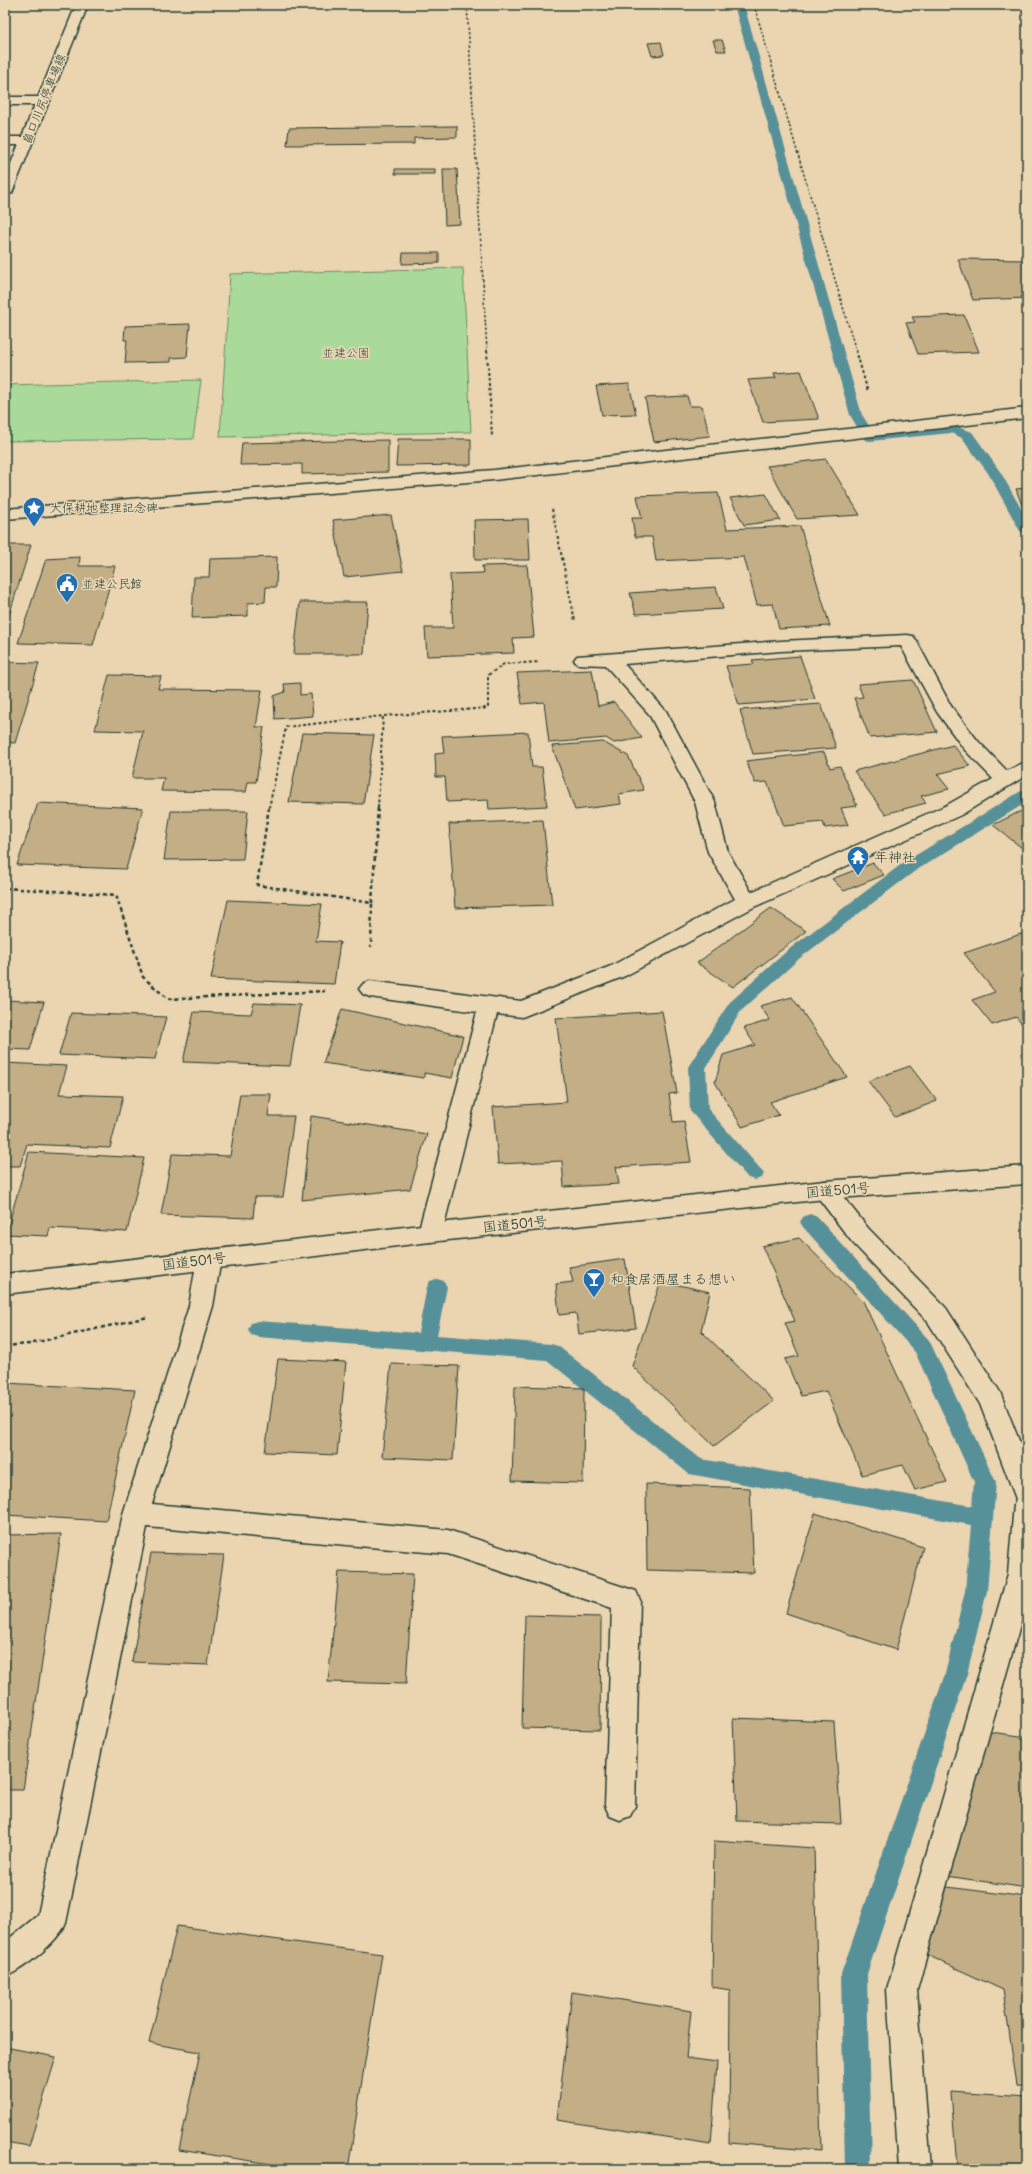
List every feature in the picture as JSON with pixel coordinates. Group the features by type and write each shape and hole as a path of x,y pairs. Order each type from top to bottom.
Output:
{"main road":[{"name":"畠口川尻停車場線","path":"5,193 44,101 82,5"},
{"path":"5,101 44,101"},
{"path":"5,141 27,141"},
{"path":"5,514 494,475 946,421 1027,413"},
{"path":"583,660 610,660 781,646 907,640 944,708 971,745 1004,779"},
{"path":"610,660 657,711 705,802 718,852 747,902"},
{"path":"370,989 489,1006 522,1009 618,971 747,902 954,810 1004,779 1027,767"},
{"path":"430,1233 489,1006"},
{"name":"国道501号","path":"5,1284 430,1233 825,1190 1027,1175"},
{"path":"825,1190 860,1235 937,1315 991,1400 1027,1494"},
{"path":"5,1962 51,1923 136,1514 201,1306 209,1259"},
{"path":"915,2169 902,1990 1021,1574 1027,1504"},
{"path":"136,1514 448,1542 626,1600 620,1806"}],"path":[{"path":"467,5 494,475"},
{"path":"754,5 880,430"},
{"path":"1021,5 1027,16"},
{"path":"372,903 257,885 271,793 286,727 383,716 488,708 488,675 504,664 583,660 543,469"},
{"path":"5,888 116,895 143,977 168,999 370,989 372,903 383,716"}],"green space":[{"name":"並建公園","path":"463,268 471,432 220,437 230,274"},
{"path":"201,380 193,439 5,441 5,385"}],"building":[{"path":"713,40 722,40 726,51 717,51"},
{"path":"661,42 664,55 652,56 648,43"},
{"path":"457,126 457,137 414,138 414,144 287,145 289,128"},
{"path":"395,169 435,169 435,174 395,174"},
{"path":"443,169 457,169 460,224 445,225"},
{"path":"403,253 439,253 439,263 402,264"},
{"path":"958,259 1027,260 1027,298 973,300"},
{"path":"964,315 979,352 918,354 906,323 915,322 912,317"},
{"path":"190,324 187,357 171,358 171,362 125,363 127,340 124,340 125,326"},
{"path":"801,371 819,419 763,422 748,380 776,378 774,373"},
{"path":"629,384 636,414 602,415 596,386"},
{"path":"687,396 690,406 702,406 710,436 654,442 645,398"},
{"path":"398,439 471,439 471,465 396,466"},
{"path":"388,440 388,472 302,474 302,464 240,465 242,443"},
{"path":"826,459 860,515 797,519 767,466"},
{"path":"1027,488 1027,519 1016,489"},
{"path":"718,493 727,529 800,526 830,626 779,629 773,604 757,605 744,557 656,561 652,537 635,537 632,518 642,518 637,496"},
{"path":"766,494 780,520 744,525 730,498"},
{"path":"391,515 403,571 344,577 333,520"},
{"path":"528,519 530,560 475,560 474,520"},
{"path":"5,545 31,545 5,628"},
{"name":"並建公民館","path":"80,557 79,566 115,566 93,645 18,643 46,559"},
{"path":"277,557 276,587 266,587 265,602 248,603 248,616 192,618 194,577 209,577 210,559"},
{"path":"527,565 534,637 513,638 514,653 427,656 425,628 453,628 450,574 483,573 482,566"},
{"path":"716,587 723,609 636,614 630,593"},
{"path":"300,602 368,602 364,654 294,654"},
{"path":"800,656 815,699 739,705 726,666 754,664 752,660"},
{"path":"5,662 39,663 15,743 5,742"},
{"path":"592,670 598,706 614,702 642,738 614,743 606,738 549,743 544,702 522,704 517,673"},
{"path":"109,675 161,676 158,689 262,690 256,727 264,727 256,782 248,782 246,792 161,791 164,778 132,778 143,731 95,730"},
{"path":"913,680 937,732 870,738 854,698 863,697 858,684"},
{"path":"300,683 300,695 311,694 313,716 275,719 274,696 285,692 284,684"},
{"path":"821,704 836,748 753,754 740,710"},
{"path":"528,732 532,767 542,767 547,806 489,809 488,800 447,802 445,777 436,777 435,754 444,753 442,736"},
{"path":"302,733 374,735 363,804 289,802"},
{"path":"603,742 628,756 644,790 619,794 621,804 575,810 552,746"},
{"path":"953,745 970,766 937,774 949,789 921,796 926,803 885,814 854,771"},
{"path":"824,752 830,768 840,766 857,806 841,808 848,825 825,828 823,822 784,826 767,782 755,783 746,761"},
{"path":"38,803 143,808 126,869 17,865"},
{"path":"1027,808 1027,852 993,825"},
{"path":"171,811 248,811 243,859 164,860"},
{"path":"543,820 552,905 455,908 449,824"},
{"name":"年神社","path":"873,863 884,875 844,891 832,879"},
{"path":"228,900 322,904 316,941 340,942 334,984 211,979"},
{"path":"771,908 806,931 733,987 697,963"},
{"path":"1027,932 1027,1030 1016,1017 992,1025 972,1000 995,992 964,953"},
{"path":"792,997 847,1077 770,1102 779,1115 742,1127 715,1082 723,1055 755,1045 744,1028 770,1020 760,1006"},
{"path":"5,1000 44,1002 30,1050 5,1049"},
{"path":"254,1003 300,1005 290,1066 183,1062 194,1012 251,1014"},
{"path":"342,1009 463,1036 452,1078 424,1073 424,1078 323,1063"},
{"path":"662,1011 677,1093 669,1094 673,1122 684,1121 691,1162 616,1167 619,1184 564,1187 562,1161 498,1164 493,1107 567,1102 556,1018"},
{"path":"71,1013 166,1017 155,1059 59,1055"},
{"path":"5,1063 67,1066 59,1094 123,1096 110,1148 27,1144 20,1166 5,1166"},
{"path":"910,1066 937,1101 895,1117 868,1081"},
{"path":"240,1094 271,1094 268,1116 294,1116 283,1197 255,1197 253,1218 161,1215 172,1154 230,1156"},
{"path":"311,1116 427,1134 410,1189 302,1200"},
{"path":"29,1152 144,1158 127,1232 50,1228 48,1236 6,1234"},
{"path":"799,1238 863,1301 947,1482 915,1490 903,1465 862,1475 826,1391 801,1396 785,1359 799,1356 785,1323 795,1321 762,1246"},
{"name":"和食居酒屋まる想い","path":"625,1259 636,1328 579,1334 576,1313 559,1315 556,1284 573,1282 569,1267"},
{"path":"661,1281 710,1292 701,1331 774,1401 714,1446 632,1366"},
{"path":"278,1359 346,1362 337,1455 265,1452"},
{"path":"391,1364 459,1366 453,1460 382,1457"},
{"path":"5,1383 135,1390 106,1521 5,1515"},
{"path":"515,1386 584,1388 583,1483 512,1481"},
{"path":"646,1484 750,1488 754,1573 647,1570"},
{"path":"815,1513 923,1547 896,1650 786,1613"},
{"path":"61,1534 23,1790 5,1790 5,1535"},
{"path":"151,1553 224,1555 208,1665 132,1662"},
{"path":"339,1572 413,1574 406,1684 328,1682"},
{"path":"525,1615 601,1617 600,1730 522,1728"},
{"path":"733,1718 834,1722 841,1824 737,1821"},
{"path":"984,1731 1027,1737 1027,1888 940,1875"},
{"path":"714,1841 814,1848 821,2151 729,2143 730,1990 712,1987"},
{"path":"947,1887 1027,1897 1027,2087 1017,2086 1003,1990 925,1954"},
{"path":"177,1926 382,1954 348,2169 304,2169 179,2150 200,2052 149,2043"},
{"path":"572,1992 691,2011 686,2058 717,2062 711,2144 557,2120"},
{"path":"5,2047 56,2057 29,2146 5,2142"},
{"path":"951,2092 1027,2097 1027,2169 957,2168"}],"waterway":[{"path":"739,5 856,415 870,437 953,429 967,435 994,473 1027,531"},
{"path":"755,1173 699,1111 697,1067 735,1007 794,954 909,867 1027,795"},
{"path":"810,1222 922,1346 985,1482 976,1591 956,1674 854,1974 858,2169"},
{"path":"426,1342 437,1287"},
{"path":"258,1329 551,1352 696,1467 982,1517"}],"place":[{"name":"大保耕地整理記念碑","path":"34,528"},
{"name":"並建公民館","path":"67,604"},
{"name":"年神社","path":"858,876"},
{"name":"和食居酒屋まる想い","path":"594,1298"}]}
